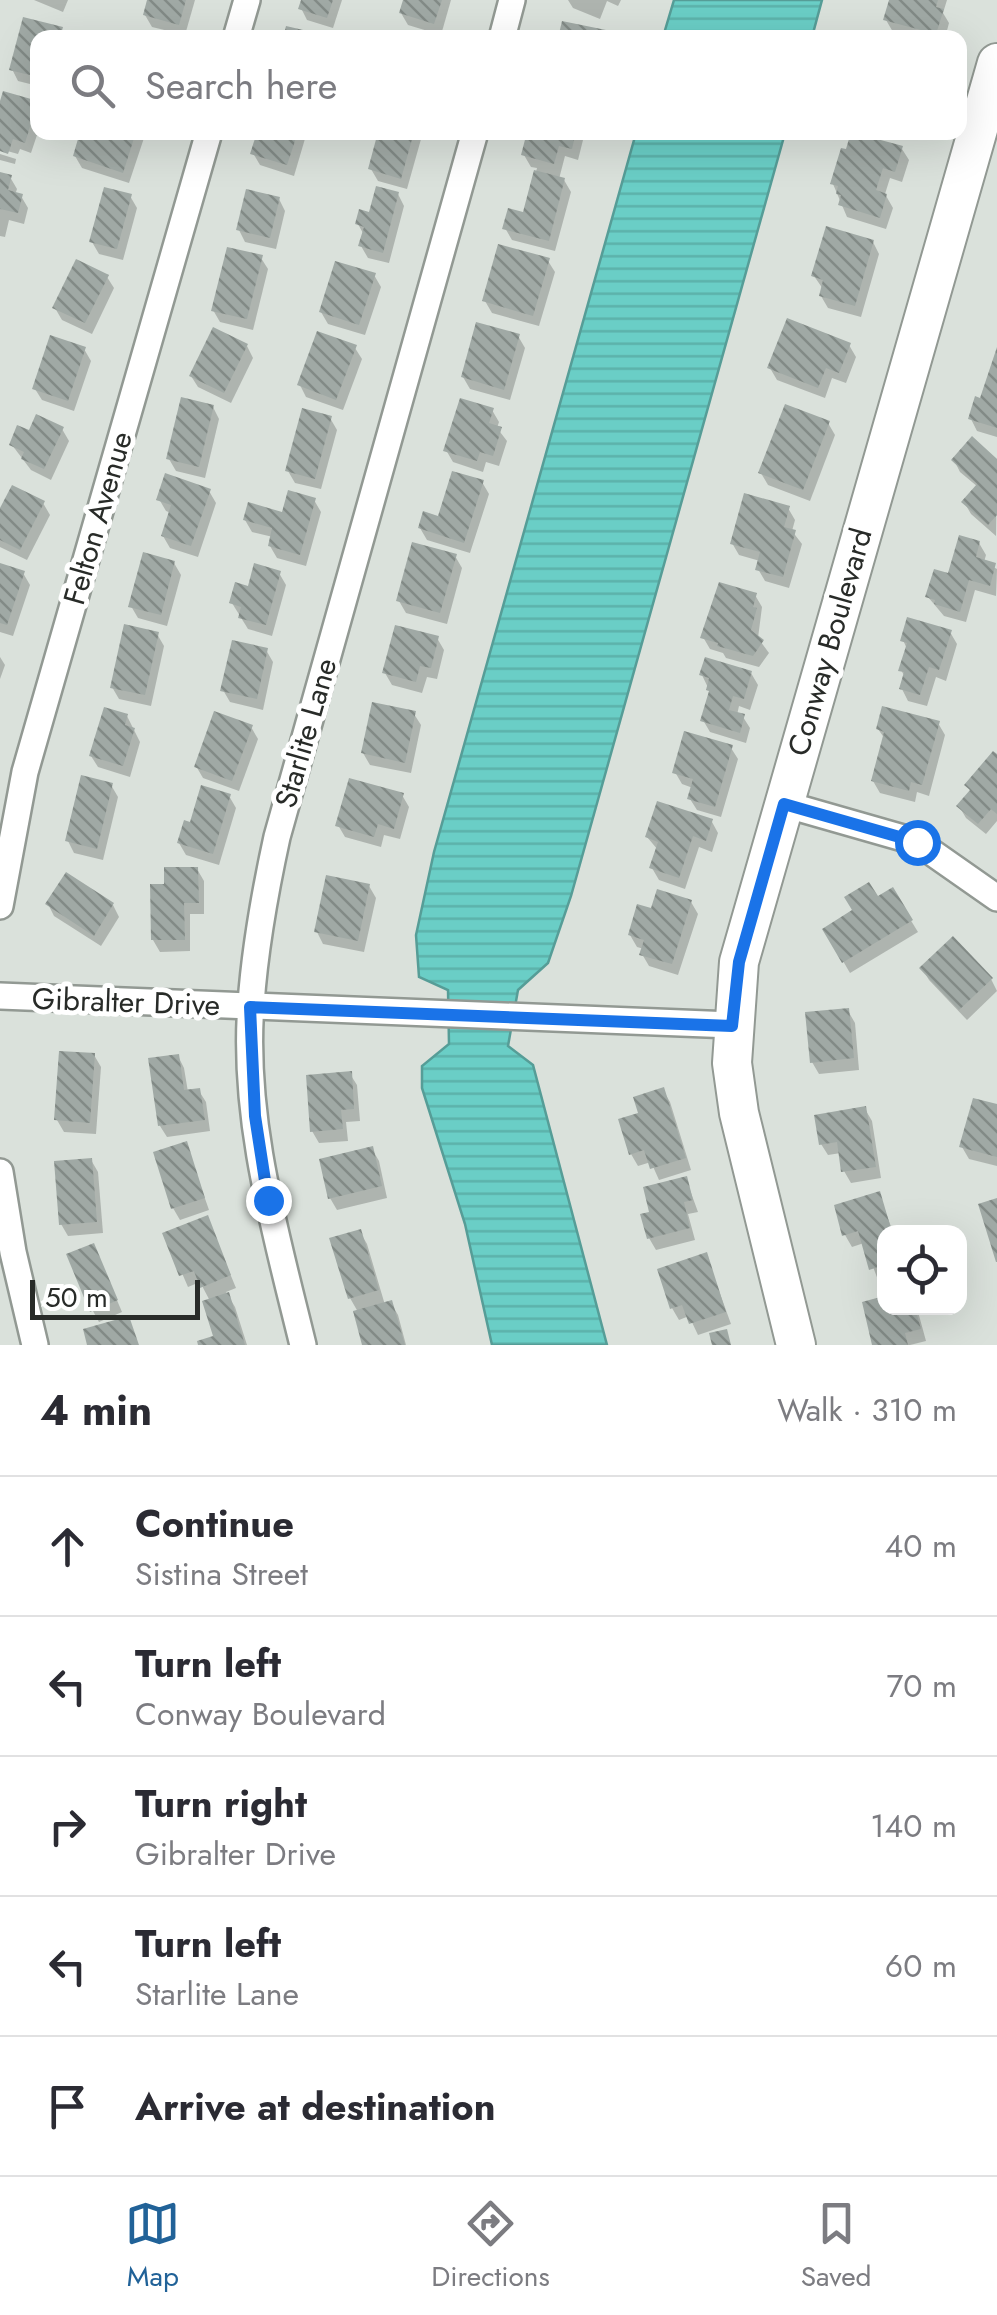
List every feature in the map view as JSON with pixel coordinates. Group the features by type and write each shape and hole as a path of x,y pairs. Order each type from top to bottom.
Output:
{"street":[{"path":"238,30 247,0"},
{"path":"504,30 512,0"},
{"name":"Conway Boulevard","path":"796,1345 739,1113 732,1026 739,962 997,63"},
{"name":"Felton Avenue","path":"0,906 25,772 207,140"},
{"name":"Starlite Lane","path":"302,1345 260,1158 254,1102 250,1007 260,920 277,837 473,140"},
{"path":"784,804 917,842 997,898"},
{"name":"Gibralter Drive","path":"0,996 732,1026"},
{"path":"0,1172 12,1252 35,1345"}],"water":[{"path":"674,0 822,0 814,30 665,30"},
{"path":"634,140 783,140 571,896 548,963 518,990 508,1046 533,1065 607,1345 492,1345 465,1224 422,1088 422,1066 449,1044 448,990 419,977 416,935 434,852"}],"building":[{"path":"147,0 186,0 179,25 143,15"},
{"path":"301,0 333,0 327,18 298,9"},
{"path":"403,0 442,0 434,24 399,13"},
{"path":"889,0 938,0 936,7 944,9 937,30 883,20"},
{"path":"23,17 63,27 30,30 30,75 9,70"},
{"path":"562,21 606,30 560,30"},
{"path":"3,91 30,99 30,127 25,143 13,139 8,154 0,151"},
{"path":"78,140 133,140 123,173 73,156"},
{"path":"254,140 295,140 287,165 250,154"},
{"path":"376,140 412,140 401,179 368,169"},
{"path":"525,140 574,140 572,149 559,146 554,164 521,155"},
{"path":"849,140 881,140 903,146 895,172 883,168 876,190 887,194 880,218 838,205 838,186 830,184 841,148 846,149"},
{"path":"534,170 565,178 549,241 502,229 508,208 523,212"},
{"path":"0,172 12,175 8,190 23,194 18,213 0,209"},
{"path":"376,186 399,192 383,253 358,246 364,227 355,224 359,209 369,212"},
{"path":"104,187 132,194 117,249 89,242"},
{"path":"246,189 280,197 270,238 236,230"},
{"path":"826,226 874,240 855,306 819,296 823,280 811,276"},
{"path":"498,244 550,258 533,316 482,301"},
{"path":"227,247 263,255 247,319 211,311"},
{"path":"76,259 109,275 85,323 52,308"},
{"path":"335,261 376,273 359,325 319,312"},
{"path":"787,318 851,343 839,373 826,368 818,388 767,368"},
{"path":"476,322 520,334 504,390 461,377"},
{"path":"213,327 248,344 224,393 189,376"},
{"path":"317,331 357,345 336,400 297,385"},
{"path":"50,335 86,347 68,401 32,389"},
{"path":"997,347 997,428 968,419 975,396 980,398"},
{"path":"181,397 214,405 199,467 166,459"},
{"path":"460,398 494,408 489,423 502,427 493,456 480,452 477,461 443,451"},
{"path":"785,404 830,421 803,490 758,473"},
{"path":"302,408 332,416 315,479 285,471"},
{"path":"36,414 64,427 44,469 21,459 24,452 9,445 17,425 29,430"},
{"path":"972,436 997,459 997,515 988,525 961,502 977,484 951,460"},
{"path":"452,471 484,480 464,543 418,528 423,511 438,516"},
{"path":"165,473 211,489 191,546 161,536 171,505 156,500"},
{"path":"12,485 45,501 20,550 0,540 0,508"},
{"path":"288,490 316,498 300,555 268,546 272,528 243,520 248,502 282,512"},
{"path":"744,493 790,506 784,527 796,530 783,577 755,570 760,552 730,544"},
{"path":"959,535 980,541 976,557 996,563 990,586 969,580 960,612 925,597 934,569 948,573"},
{"path":"412,542 457,554 440,613 396,601"},
{"path":"143,552 175,561 161,615 128,607"},
{"path":"0,563 25,571 7,625 0,623"},
{"path":"254,563 281,571 266,625 238,618 241,607 229,603 235,582 248,586"},
{"path":"719,582 757,593 751,630 764,640 753,656 700,638"},
{"path":"907,617 952,630 939,670 929,667 920,695 899,689 904,672 898,671 907,643 900,641"},
{"path":"124,624 159,632 145,695 110,688"},
{"path":"395,625 439,636 431,668 420,666 416,682 382,673"},
{"path":"232,640 268,648 257,699 220,691"},
{"path":"705,657 752,671 744,699 733,696 729,710 745,714 740,733 700,721 709,691 709,678 699,675"},
{"path":"372,702 416,711 405,763 361,753"},
{"path":"882,706 940,721 922,785 911,782 909,791 871,781 884,732 876,729"},
{"path":"104,707 128,714 125,725 135,728 123,766 89,756"},
{"path":"214,711 253,725 232,781 194,767"},
{"path":"684,731 733,745 715,807 687,799 693,779 672,773"},
{"path":"993,751 997,754 997,814 991,809 978,824 956,806 970,790 964,785"},
{"path":"81,775 113,783 97,849 65,841"},
{"path":"349,778 404,793 394,829 378,824 374,837 335,826"},
{"path":"201,785 231,794 213,854 177,843 184,820 190,822"},
{"path":"657,801 713,819 706,841 693,836 679,878 649,868 658,842 645,837"},
{"path":"164,867 198,867 199,903 184,903 185,940 151,940 150,884 164,884"},
{"path":"66,872 114,903 94,936 45,904"},
{"path":"326,875 370,884 358,941 314,932"},
{"path":"869,882 878,896 893,887 913,920 842,963 822,929 852,910 844,897"},
{"path":"657,889 692,900 672,964 639,955 644,940 628,935 637,904 651,908"},
{"path":"953,936 993,978 959,1010 919,968"},
{"path":"849,1008 854,1058 810,1063 805,1012"},
{"path":"59,1051 95,1053 90,1123 54,1120"},
{"path":"179,1054 184,1090 200,1088 205,1120 158,1126 148,1058"},
{"path":"352,1071 354,1109 341,1110 343,1129 310,1132 306,1075"},
{"path":"664,1087 686,1158 650,1169 644,1150 629,1155 618,1119 638,1113 633,1097"},
{"path":"973,1098 997,1104 997,1157 959,1147"},
{"path":"866,1106 876,1167 841,1172 837,1142 819,1145 814,1115"},
{"path":"187,1141 205,1198 171,1209 153,1152"},
{"path":"373,1146 382,1186 328,1199 319,1159"},
{"path":"92,1158 97,1222 59,1225 54,1161"},
{"path":"687,1176 693,1200 684,1202 690,1228 647,1239 640,1214 649,1212 643,1187"},
{"path":"880,1191 890,1225 877,1225 877,1267 869,1270 858,1231 842,1236 834,1205"},
{"path":"997,1198 997,1262 996,1262 978,1204"},
{"path":"208,1215 231,1275 200,1288 194,1271 179,1276 162,1233"},
{"path":"361,1229 379,1290 348,1299 329,1238"},
{"path":"94,1243 118,1300 90,1312 66,1254"},
{"path":"707,1252 726,1312 689,1324 682,1305 670,1309 657,1269"},
{"path":"229,1292 245,1345 198,1345 197,1341 213,1336 202,1301"},
{"path":"877,1298 877,1315 917,1315 921,1329 905,1333 908,1345 872,1345 862,1302"},
{"path":"392,1300 405,1345 362,1345 353,1311"},
{"path":"129,1316 139,1345 87,1345 83,1329"},
{"path":"727,1329 731,1345 712,1345 709,1333"}],"route":[{"path":"268,1200 255,1116 250,1007 732,1026 739,962 784,804 917,842"}]}
